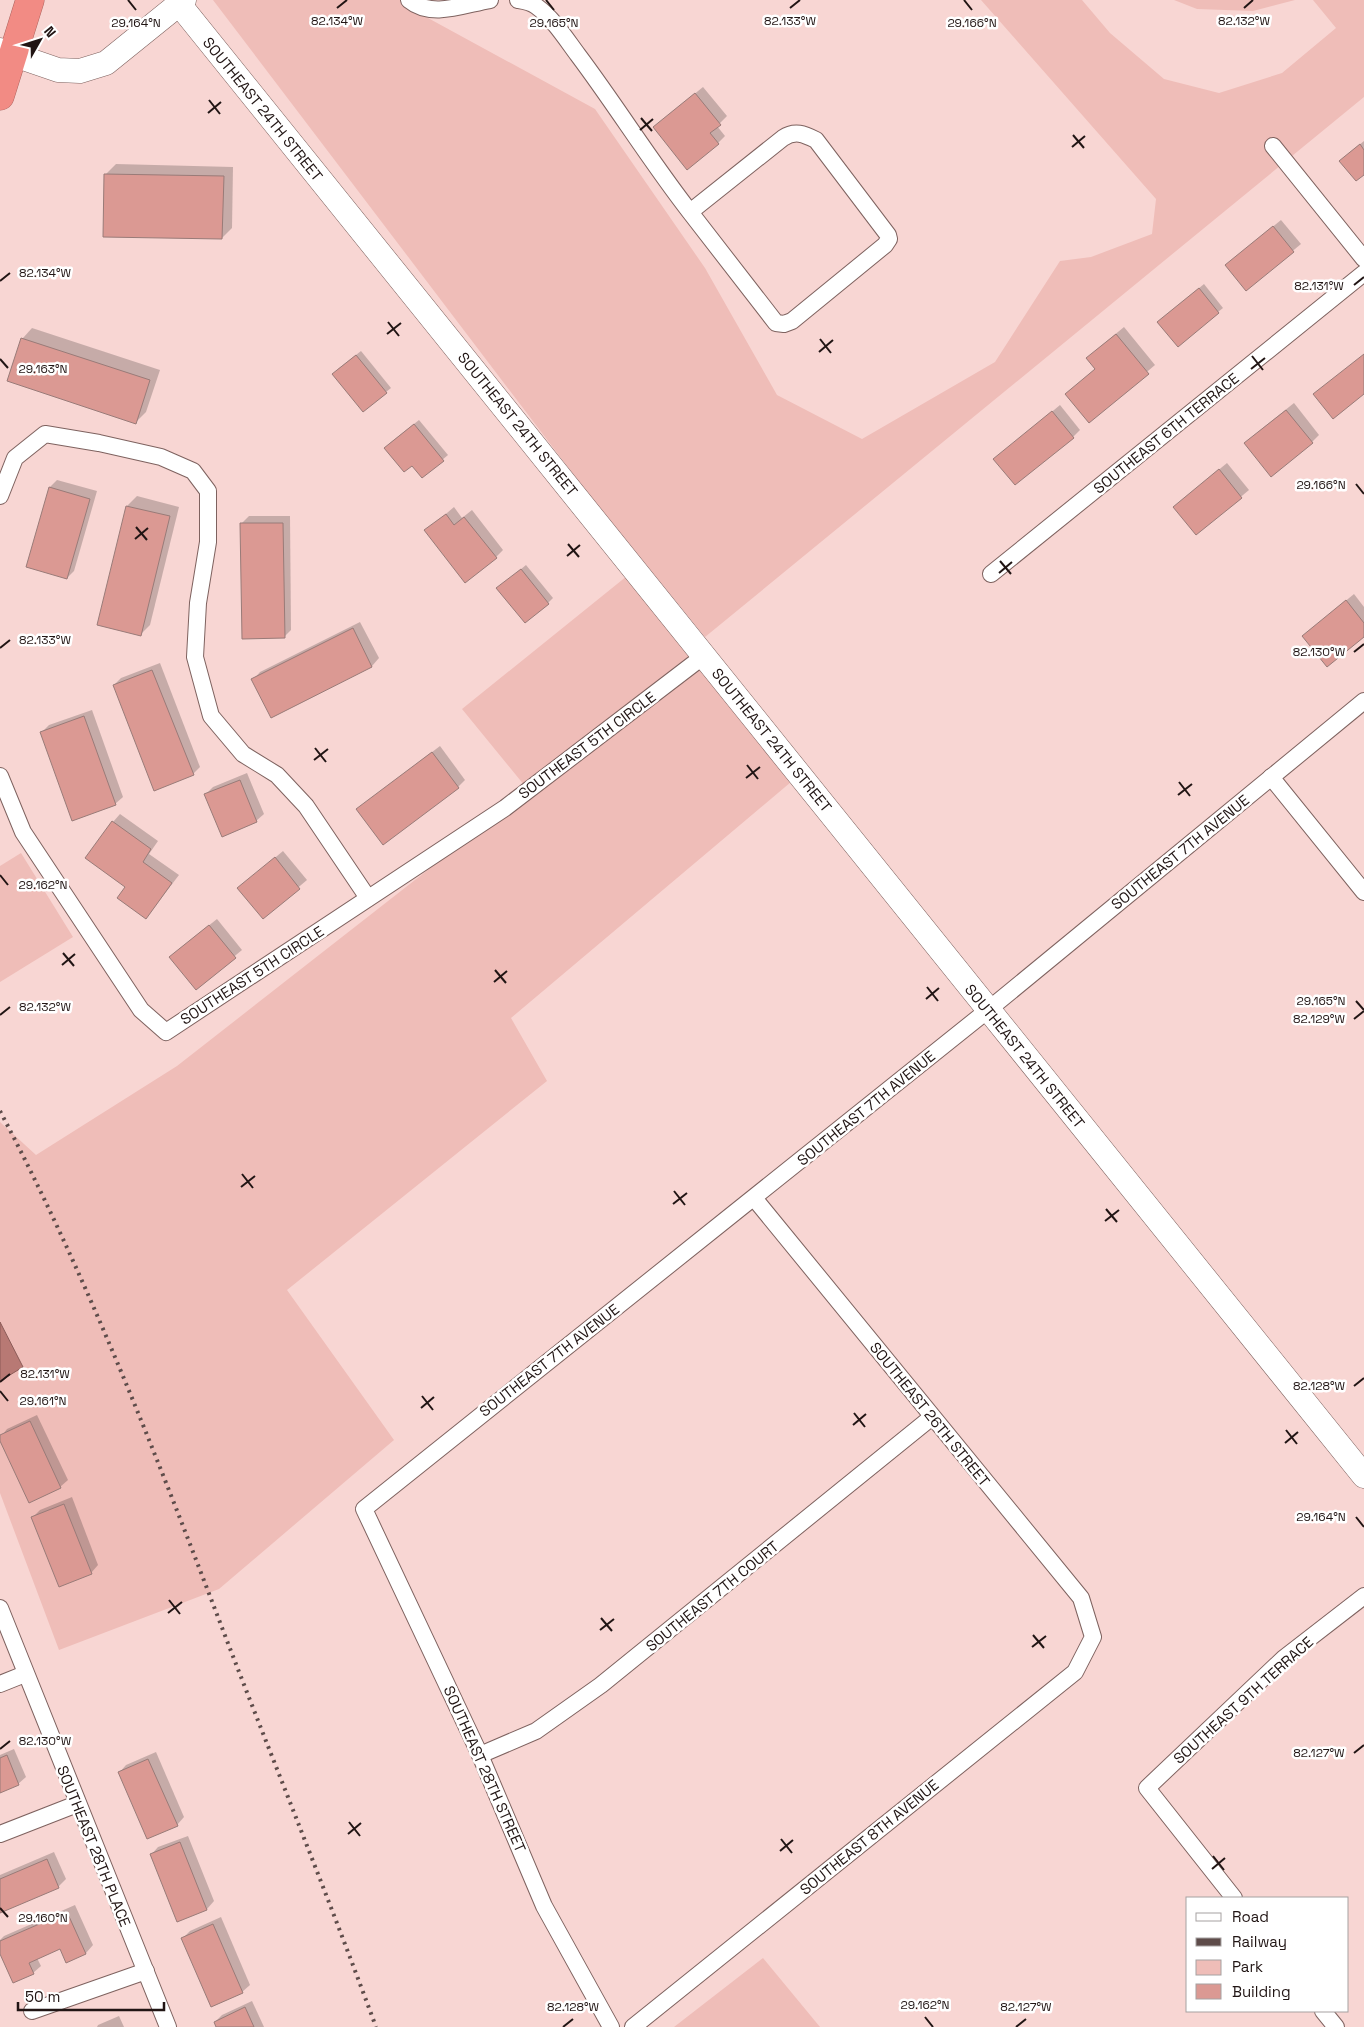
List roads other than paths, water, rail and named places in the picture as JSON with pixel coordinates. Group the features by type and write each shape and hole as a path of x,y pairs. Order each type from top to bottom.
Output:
{"highway":[{"path":"0,96 6,52 30,0"}],"street":[{"path":"410,0 418,7 435,10 490,0"},
{"path":"518,0 536,5 555,25 592,73 652,162 690,212 776,323 784,324 792,321 877,252 889,239 888,235 816,140 801,133 789,134 783,138 690,212"},
{"path":"6,52 58,70 80,71 106,63 182,2"},
{"name":"SOUTHEAST 24TH STREET","path":"182,2 988,1010 1364,1476"},
{"path":"1274,146 1364,259"},
{"name":"SOUTHEAST 6TH TERRACE","path":"992,574 1364,273"},
{"path":"0,496 15,458 45,434 99,443 161,457 193,472 208,491 208,542 198,603 195,657 211,716 243,754 277,775 306,806 368,898"},
{"name":"SOUTHEAST 5TH CIRCLE","path":"0,776 23,832 33,849 141,1010 166,1032 505,808 705,655"},
{"name":"SOUTHEAST 7TH AVENUE","path":"364,1509 988,1010 1364,701"},
{"path":"1271,777 1364,892"},
{"name":"SOUTHEAST 26TH STREET","path":"754,1198 1081,1598 1094,1637"},
{"name":"SOUTHEAST 7TH COURT","path":"480,1755 536,1731 601,1686 932,1417"},
{"name":"SOUTHEAST 28TH STREET","path":"364,1509 480,1755 544,1906 612,2027"},
{"name":"SOUTHEAST 9TH TERRACE","path":"1233,1897 1147,1788 1284,1658 1364,1596"},
{"name":"SOUTHEAST 28TH PLACE","path":"0,1608 168,2027"},
{"name":"SOUTHEAST 8TH AVENUE","path":"633,2027 1075,1672 1094,1637"},
{"path":"0,1684 25,1674"},
{"path":"0,1834 77,1804"},
{"path":"32,2011 146,1971"},
{"path":"1325,2012 1336,2027"}],"railway":[{"path":"0,1111 64,1241 150,1442 376,2027"}]}
